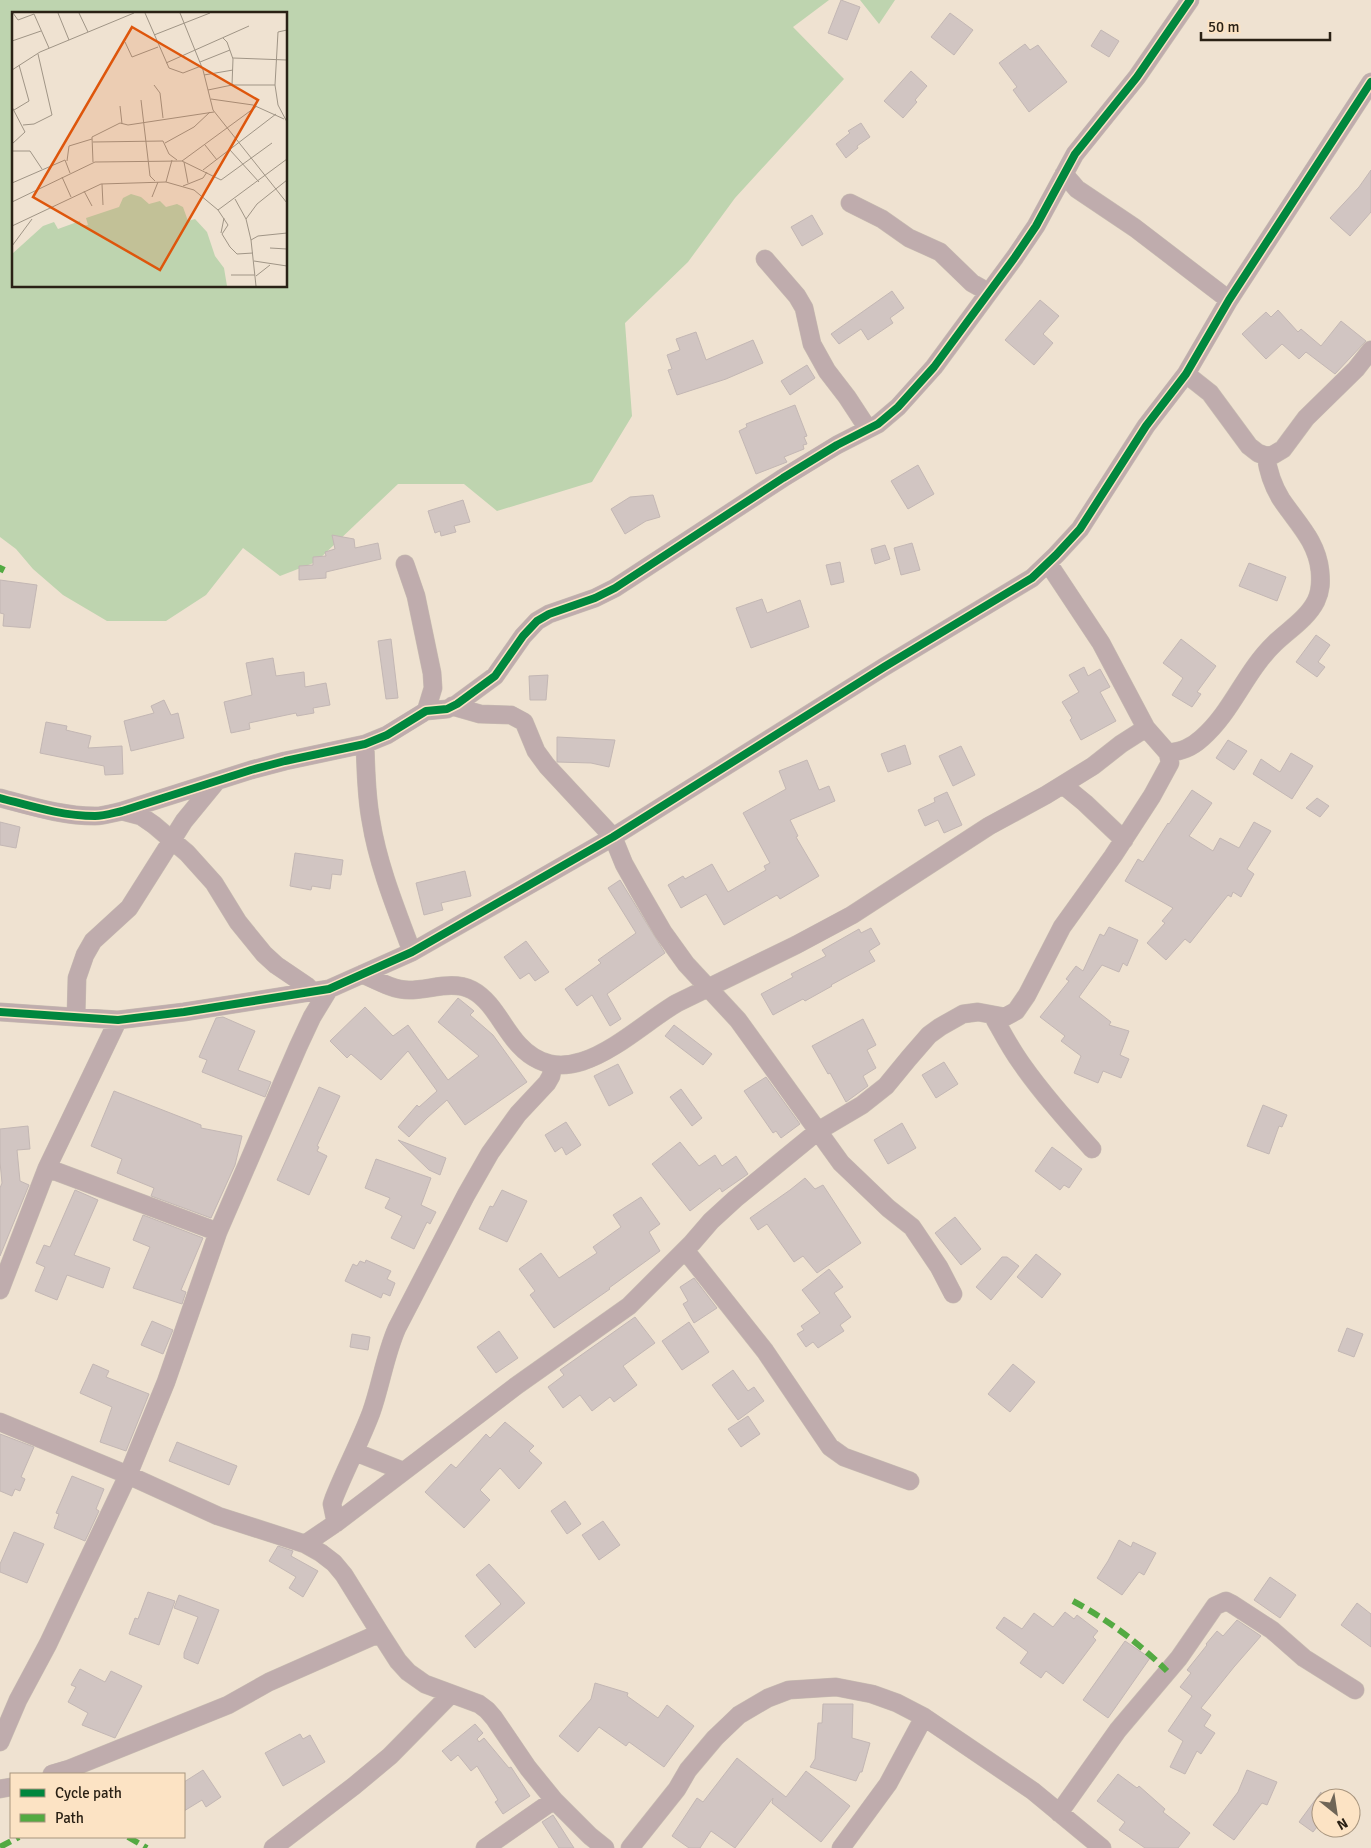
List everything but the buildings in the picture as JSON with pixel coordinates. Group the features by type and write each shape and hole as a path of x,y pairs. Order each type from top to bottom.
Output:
{"street":[{"path":"0,798 40,809 96,816 122,811 285,761 365,744 388,734 426,711 447,709 452,706 495,676 523,636 537,621 549,614 566,610 615,588 783,478 878,424 898,407 934,367 1036,226 1075,154 1137,77 1190,0"},
{"path":"0,1012 118,1020 184,1012 329,989 412,952 613,837 884,667 1032,578 1080,529 1146,426 1186,374 1229,300 1371,82"},
{"path":"1064,174 1077,189 1134,228 1229,300"},
{"path":"850,203 882,220 909,238 940,252 972,283 988,292"},
{"path":"765,259 797,296 804,308 812,344 827,371 868,429"},
{"path":"1186,374 1210,393 1249,446 1266,456 1273,455 1284,449 1306,418 1356,368 1371,350"},
{"path":"1168,753 1185,750 1212,728 1261,658 1306,615 1316,602 1321,587 1319,564 1314,547 1300,523 1280,498 1267,468 1266,456"},
{"path":"305,1544 336,1523 516,1386 623,1310 685,1250 710,1221 735,1199 818,1131 862,1105 886,1086 929,1035 953,1018 963,1014 978,1012 1006,1017 1016,1011 1027,995 1062,928 1124,840 1170,763 1168,753 1146,728 1101,643 1048,563"},
{"path":"405,564 416,596 432,673 433,688 426,711"},
{"path":"452,706 480,714 511,715 524,722 536,751 547,766 613,837 624,864 663,932 686,964 738,1020 842,1163 888,1208 912,1227 939,1268 953,1294"},
{"path":"362,974 408,990 438,986 462,986 474,991 485,1000 511,1036 528,1054 553,1065 564,1066 581,1062 616,1045 659,1013 852,915 990,826 1093,766 1128,739 1146,728"},
{"path":"365,744 366,779 371,821 395,907 412,952"},
{"path":"76,1016 77,978 84,955 93,941 129,908 184,821 216,782"},
{"path":"1063,785 1124,840"},
{"path":"122,811 141,816 172,839 214,883 238,922 264,954 276,965 307,986 312,992"},
{"path":"0,1742 18,1700 48,1644 128,1475 166,1382 218,1232 298,1047 312,1017 329,989"},
{"path":"993,1016 1019,1061 1032,1079 1060,1114 1092,1149"},
{"path":"0,1290 47,1168 118,1020"},
{"path":"336,1523 332,1504 371,1414 392,1339 397,1328 490,1153 507,1128 547,1083 551,1076 553,1065"},
{"path":"47,1168 218,1232"},
{"path":"685,1250 765,1350 830,1447 844,1457 910,1481"},
{"path":"0,1422 128,1475 218,1516 305,1544 334,1563 344,1575 398,1661 417,1679 434,1688 479,1704 487,1710 528,1768 554,1800 590,1836 605,1848"},
{"path":"355,1452 403,1471"},
{"path":"1059,1813 1122,1724 1179,1658 1215,1606 1220,1603 1226,1601 1258,1620 1304,1658 1354,1690"},
{"path":"55,1773 228,1705 269,1682 380,1633"},
{"path":"630,1848 715,1738 739,1715 768,1698 789,1690 836,1687 872,1694 897,1703 924,1717 1033,1791 1102,1848"},
{"path":"276,1847 390,1756 452,1694"},
{"path":"841,1848 888,1784 924,1717"},
{"path":"484,1848 554,1800"}],"green space":[{"path":"0,0 829,0 793,27 844,79 735,198 688,262 625,323 632,416 592,482 497,511 464,484 398,484 316,562 280,576 243,548 206,595 166,621 107,621 63,595 33,569 16,549 0,537"},
{"path":"860,0 895,0 879,24"}],"marked path":[{"path":"0,572 3,566"},
{"path":"1073,1601 1123,1633 1167,1671"},
{"path":"0,1847 17,1838"},
{"path":"130,1838 147,1848"}],"cycle path":[{"path":"0,798 59,812 83,816 102,816 251,770 365,744 387,735 426,711 447,709 457,704 495,676 523,636 537,621 549,614 595,598 615,588 783,478 837,445 878,424 898,407 934,367 1015,257 1036,226 1075,154 1137,77 1190,0"},
{"path":"0,1012 118,1020 184,1012 329,989 412,952 613,837 884,667 1032,578 1080,529 1146,426 1186,374 1229,300 1371,82"}]}
